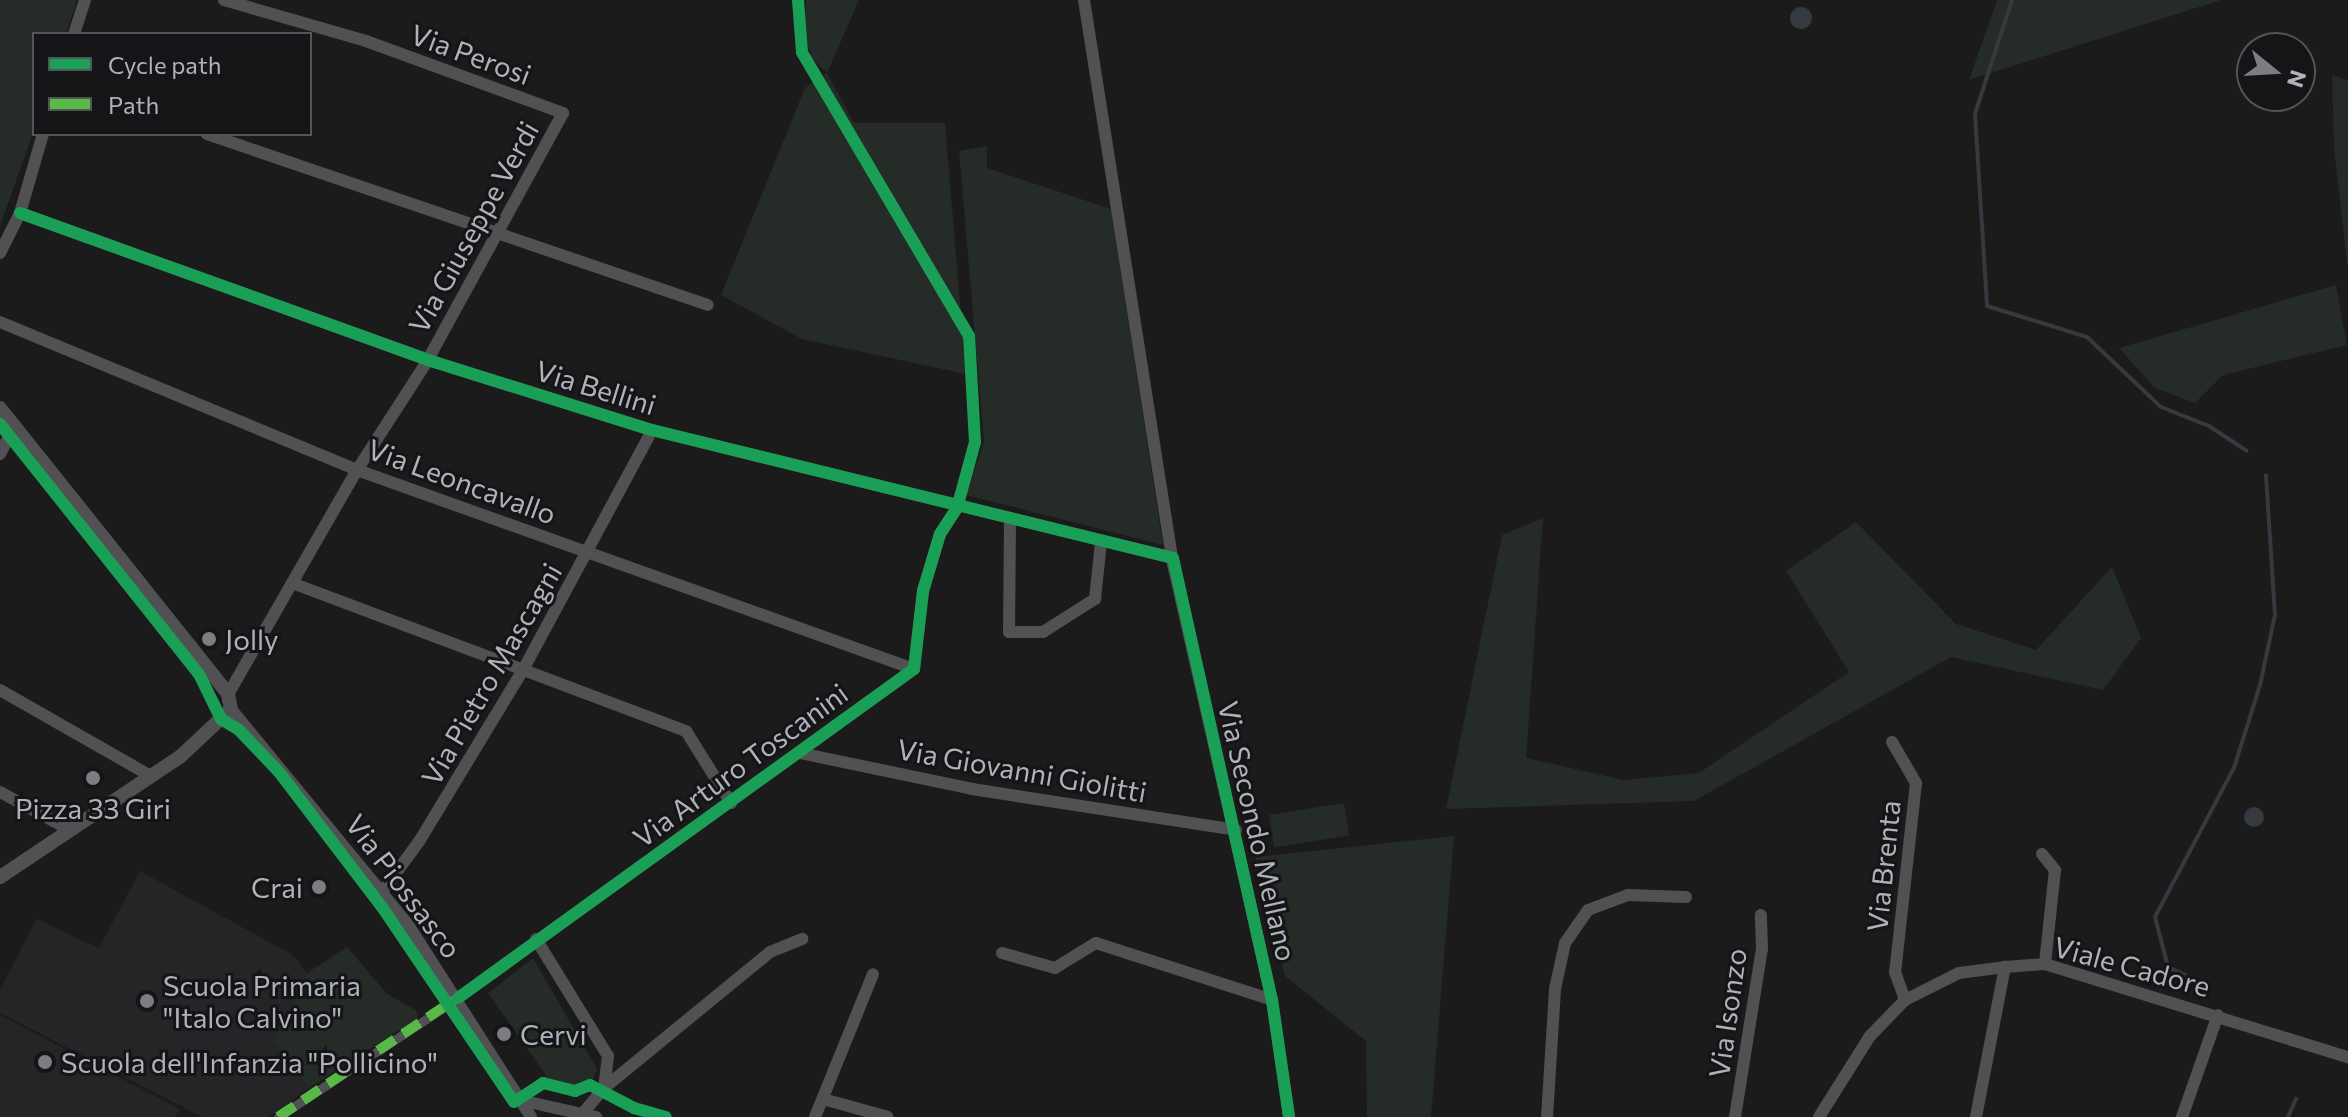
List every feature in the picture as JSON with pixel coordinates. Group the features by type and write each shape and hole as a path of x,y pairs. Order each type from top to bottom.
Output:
{"street":[{"path":"75,32 85,0"},
{"name":"Via Perosi","path":"224,0 366,41 563,113"},
{"name":"Via Secondo Mellano","path":"1084,0 1173,558 1272,1000 1289,1117"},
{"name":"Via Giuseppe Verdi","path":"228,694 357,470 428,360 493,233 563,113"},
{"path":"0,253 20,213 42,136"},
{"path":"213,136 708,305"},
{"name":"Via Bellini","path":"20,213 428,360 652,430 957,508 1173,558"},
{"name":"Via Leoncavallo","path":"0,322 357,470 914,669"},
{"name":"Via Piossasco","path":"0,408 228,694 231,709 382,892 458,998 524,1101 530,1117"},
{"path":"0,454 14,426"},
{"name":"Via Pietro Mascagni","path":"382,892 420,840 523,670 589,553 652,430"},
{"path":"914,669 923,591 940,534 957,508"},
{"path":"1010,520 1009,632 1043,632 1095,599 1101,542"},
{"path":"292,583 686,731 731,803"},
{"name":"Via Arturo Toscanini","path":"458,998 914,669"},
{"path":"0,690 151,776"},
{"path":"0,877 151,776 231,709"},
{"name":"Via Brenta","path":"1892,742 1916,783 1895,972 1905,1000"},
{"name":"Via Giovanni Giolitti","path":"800,753 972,789 1236,830"},
{"path":"0,792 70,830"},
{"path":"2042,854 2055,870 2045,964"},
{"path":"1547,1117 1555,989 1565,943 1588,910 1628,895 1686,897"},
{"name":"Via Isonzo","path":"1735,1117 1762,949 1761,915"},
{"path":"524,1101 590,1115 604,1088 608,1056 536,939"},
{"path":"604,1088 770,952 803,939"},
{"path":"1002,953 1055,968 1096,943 1272,1000"},
{"name":"Viale Cadore","path":"1819,1117 1870,1036 1905,1000 1959,973 2005,967 2045,964 2348,1057"},
{"path":"1976,1117 2005,967"},
{"path":"815,1117 873,974"},
{"path":"278,1117 458,998"},
{"path":"2182,1117 2218,1015"},
{"path":"823,1099 888,1117"}],"shaded area":[{"path":"0,0 77,0 67,32 32,32 32,136 0,226"},
{"path":"806,0 859,0 827,73 812,58 804,34"},
{"path":"1997,0 2221,0 1969,80"},
{"path":"1801,7 1809,10 1812,18 1809,26 1801,29 1793,26 1790,18 1793,10"},
{"path":"827,73 854,123 945,123 966,374 802,339 721,295 805,88"},
{"path":"2332,75 2348,80 2348,270 2334,148"},
{"path":"987,146 987,168 1111,209 1163,545 966,495 984,441 959,151"},
{"path":"2336,285 2347,345 2223,375 2195,403 2155,388 2119,348"},
{"path":"1543,518 1526,758 1624,780 1699,773 1849,672 1786,571 1856,522 1956,624 2036,650 2112,567 2141,638 2103,690 1951,657 1694,801 1446,809 1502,535"},
{"path":"1344,803 1349,836 1274,847 1269,815"},
{"path":"2254,807 2261,810 2264,817 2261,824 2254,827 2247,824 2244,817 2247,810"},
{"path":"1454,836 1431,1117 1367,1117 1366,1041 1285,976 1255,857"},
{"name":"Scuola Primaria \"Italo Calvino\"","path":"140,871 293,955 307,973 274,1041 309,1088 269,1117 202,1117 0,1013 0,990 36,919 99,948"},
{"path":"347,947 387,994 416,1010 418,1018 309,1088 274,1041 307,973"},
{"path":"533,958 597,1069 590,1086 570,1092 555,1088 488,993"},
{"name":"Scuola dell'Infanzia \"Pollicino\"","path":"0,1015 180,1109 175,1117 0,1117"}],"waterway":[{"path":"2012,0 1975,114 1987,306 2087,337 2161,407 2209,426 2247,451"},
{"path":"2193,979 2168,967 2155,917 2234,768 2260,685 2275,615 2266,475"},
{"path":"2288,1117 2296,1099"}],"marked path":[{"path":"278,1117 454,1000"}],"cycle path":[{"path":"458,998 914,669 923,591 940,534 957,508 975,442 969,336 802,52 798,0"},
{"path":"20,213 428,360 652,430 1173,558 1272,1000 1289,1117"},
{"path":"0,424 199,674 221,719 239,730 279,772 382,907 514,1102 543,1083 575,1091 590,1085 634,1108 666,1117"}],"place":[{"name":"Jolly","path":"209,639"},
{"name":"Pizza 33 Giri","path":"93,778"},
{"name":"Crai","path":"319,887"},
{"name":"Scuola Primaria \"Italo Calvino\"","path":"147,1001"},
{"name":"Cervi","path":"504,1034"},
{"name":"Scuola dell'Infanzia \"Pollicino\"","path":"45,1062"}]}
